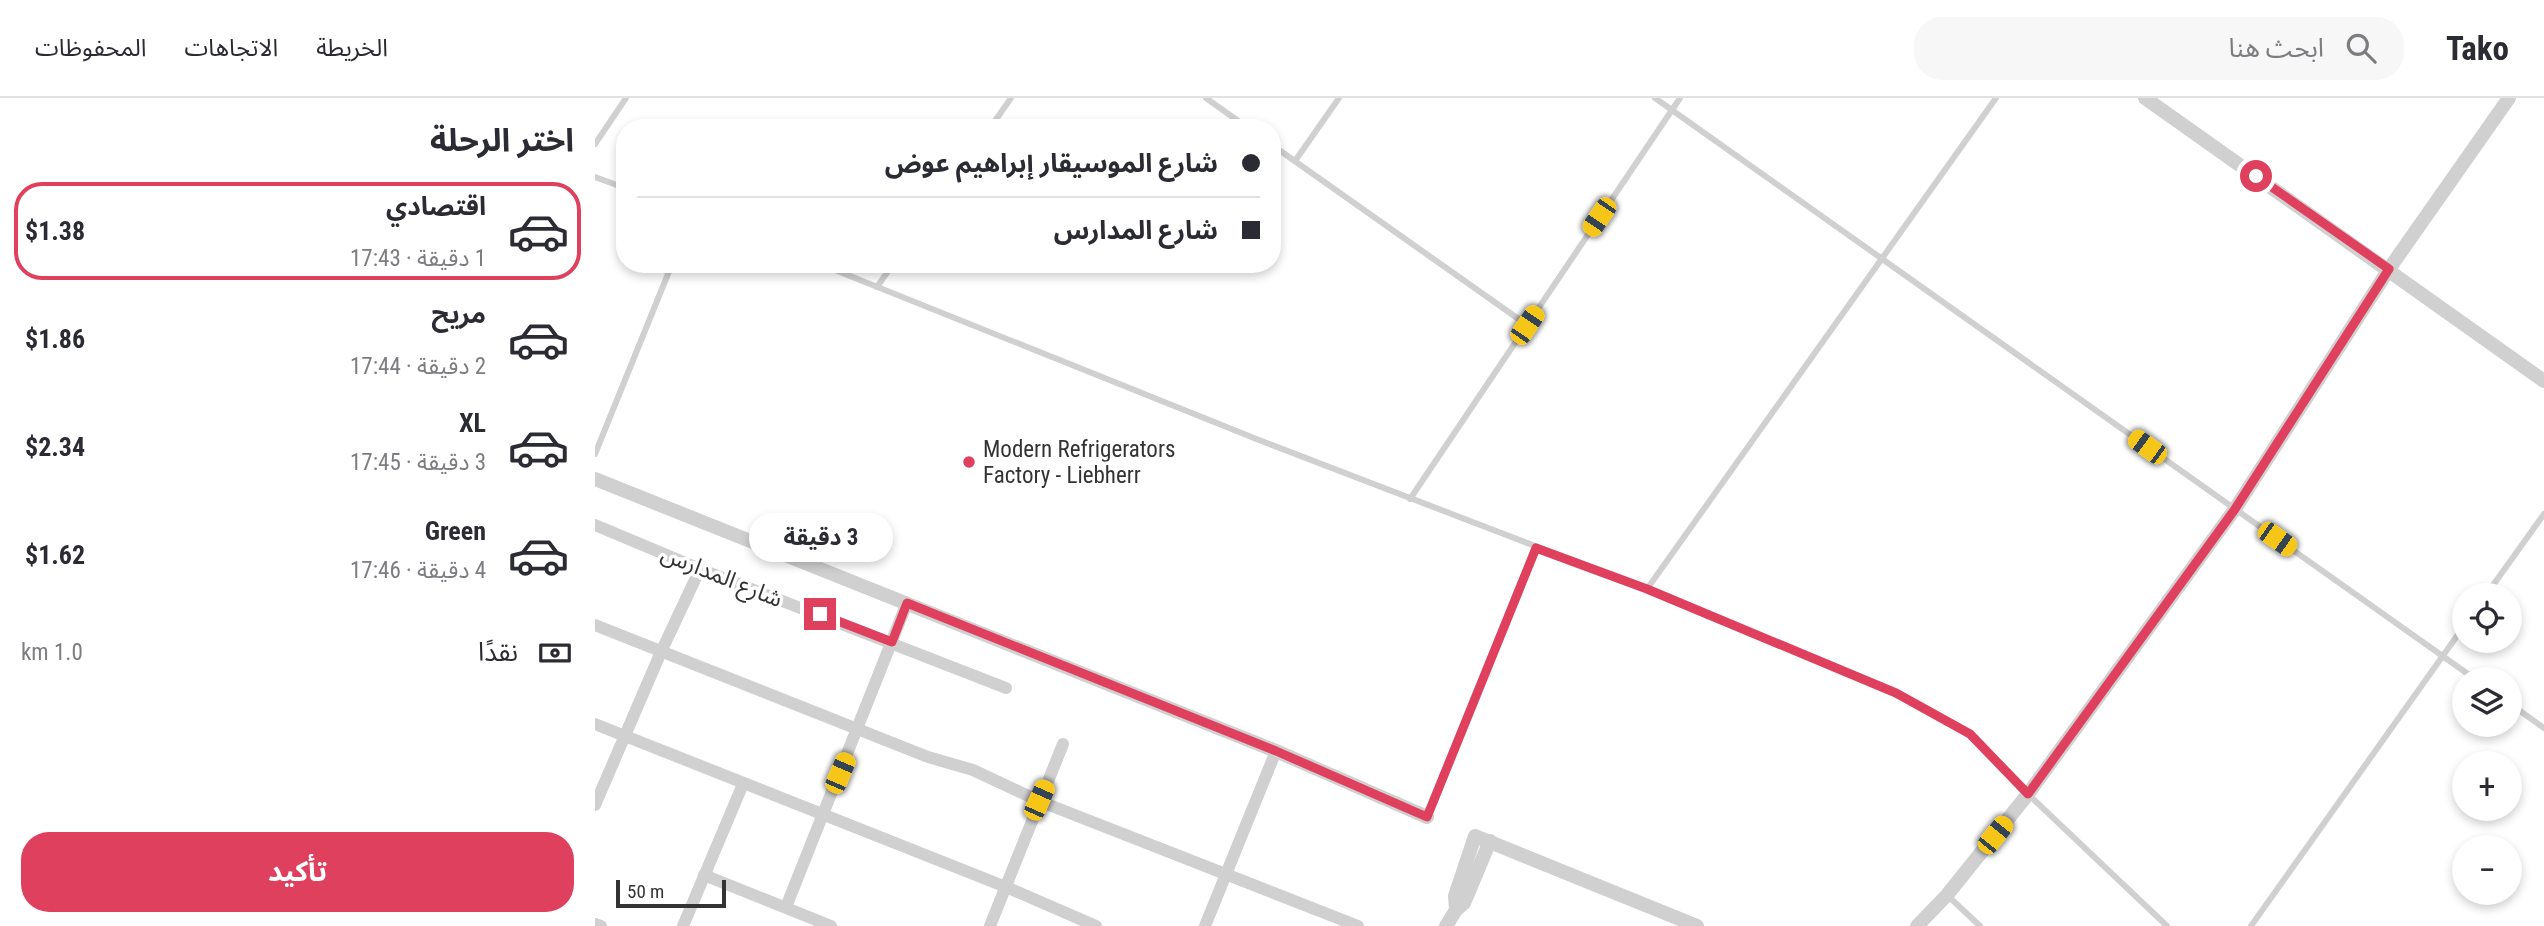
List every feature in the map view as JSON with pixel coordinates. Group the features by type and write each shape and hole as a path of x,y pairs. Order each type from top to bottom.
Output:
{"street":[{"path":"2145,98 2544,381"},
{"path":"1917,926 1947,895 2028,794 2235,509 2389,269 2509,98"},
{"path":"595,479 1276,751 1427,817"},
{"name":"شارع المدارس","path":"595,524 700,569 1006,688"},
{"path":"595,805 700,569"},
{"path":"786,907 907,603"},
{"path":"595,625 937,760 973,770 1039,800 1358,926"},
{"path":"595,724 1006,887 1096,926"},
{"path":"990,926 1063,744"},
{"path":"1205,926 1276,751"},
{"path":"683,926 743,783"},
{"path":"1456,910 1455,896 1475,836 1697,926"},
{"path":"1446,926 1464,903 1490,841"},
{"path":"704,875 831,926"},
{"path":"595,924 601,926"}],"lane":[{"path":"595,144 626,98"},
{"path":"996,119 1011,98"},
{"path":"1206,98 1235,119"},
{"path":"1296,161 1339,98"},
{"path":"1655,98 2458,667"},
{"path":"1410,499 1680,98"},
{"path":"1647,589 1996,98"},
{"path":"1281,151 1527,325"},
{"path":"595,177 616,185"},
{"path":"595,454 668,273"},
{"path":"842,273 1410,499 1647,589 1896,693 1970,734 2028,794 2167,926"},
{"path":"877,287 887,273"},
{"path":"2495,583 2544,514"},
{"path":"1427,817 1536,548"},
{"path":"2251,926 2452,643"},
{"path":"2522,713 2544,728"},
{"path":"1947,895 1980,926"}],"place":[{"name":"Modern Refrigerators Factory - Liebherr","path":"969,462"}],"route":[{"path":"820,614 892,642 907,603 1276,751 1427,817 1536,548 1647,589 1896,693 1970,734 2028,794 2235,509 2389,269 2256,176"}]}
